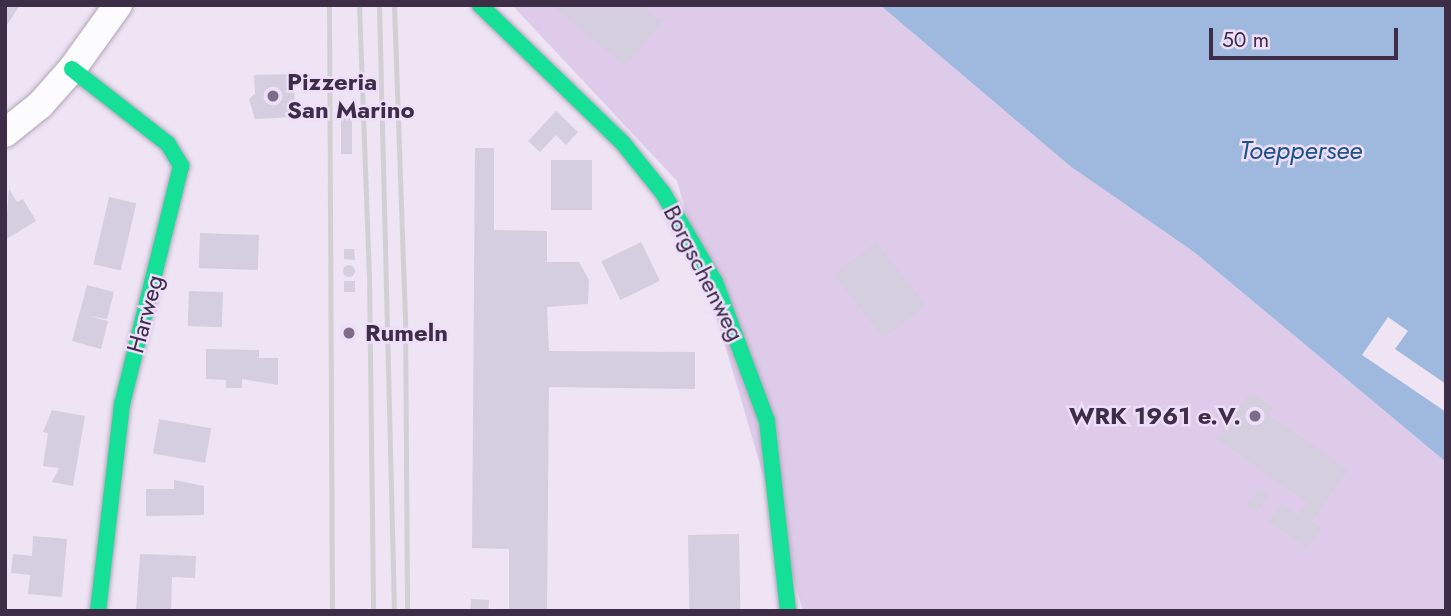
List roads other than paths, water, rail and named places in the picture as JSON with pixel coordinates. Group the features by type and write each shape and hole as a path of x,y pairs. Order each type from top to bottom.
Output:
{"main road":[{"name":"Borgschenweg","path":"480,5 622,142 663,193 715,282 767,421 788,611"},
{"name":"Harweg","path":"72,69 168,144 181,166 122,404 98,611"}],"street":[{"path":"5,133 40,105 72,69 118,5"}],"water":[{"name":"Toeppersee","path":"880,5 1446,5 1446,462 1194,252 1070,166"}],"railway":[{"path":"329,5 332,611"},
{"path":"359,5 369,274 373,611"},
{"path":"379,5 394,611"},
{"path":"394,5 405,313 407,611"}],"place":[{"name":"Pizzeria San Marino","path":"273,96"},
{"name":"Rumeln","path":"349,333"},
{"name":"WRK 1961 e.V.","path":"1255,416"}]}
